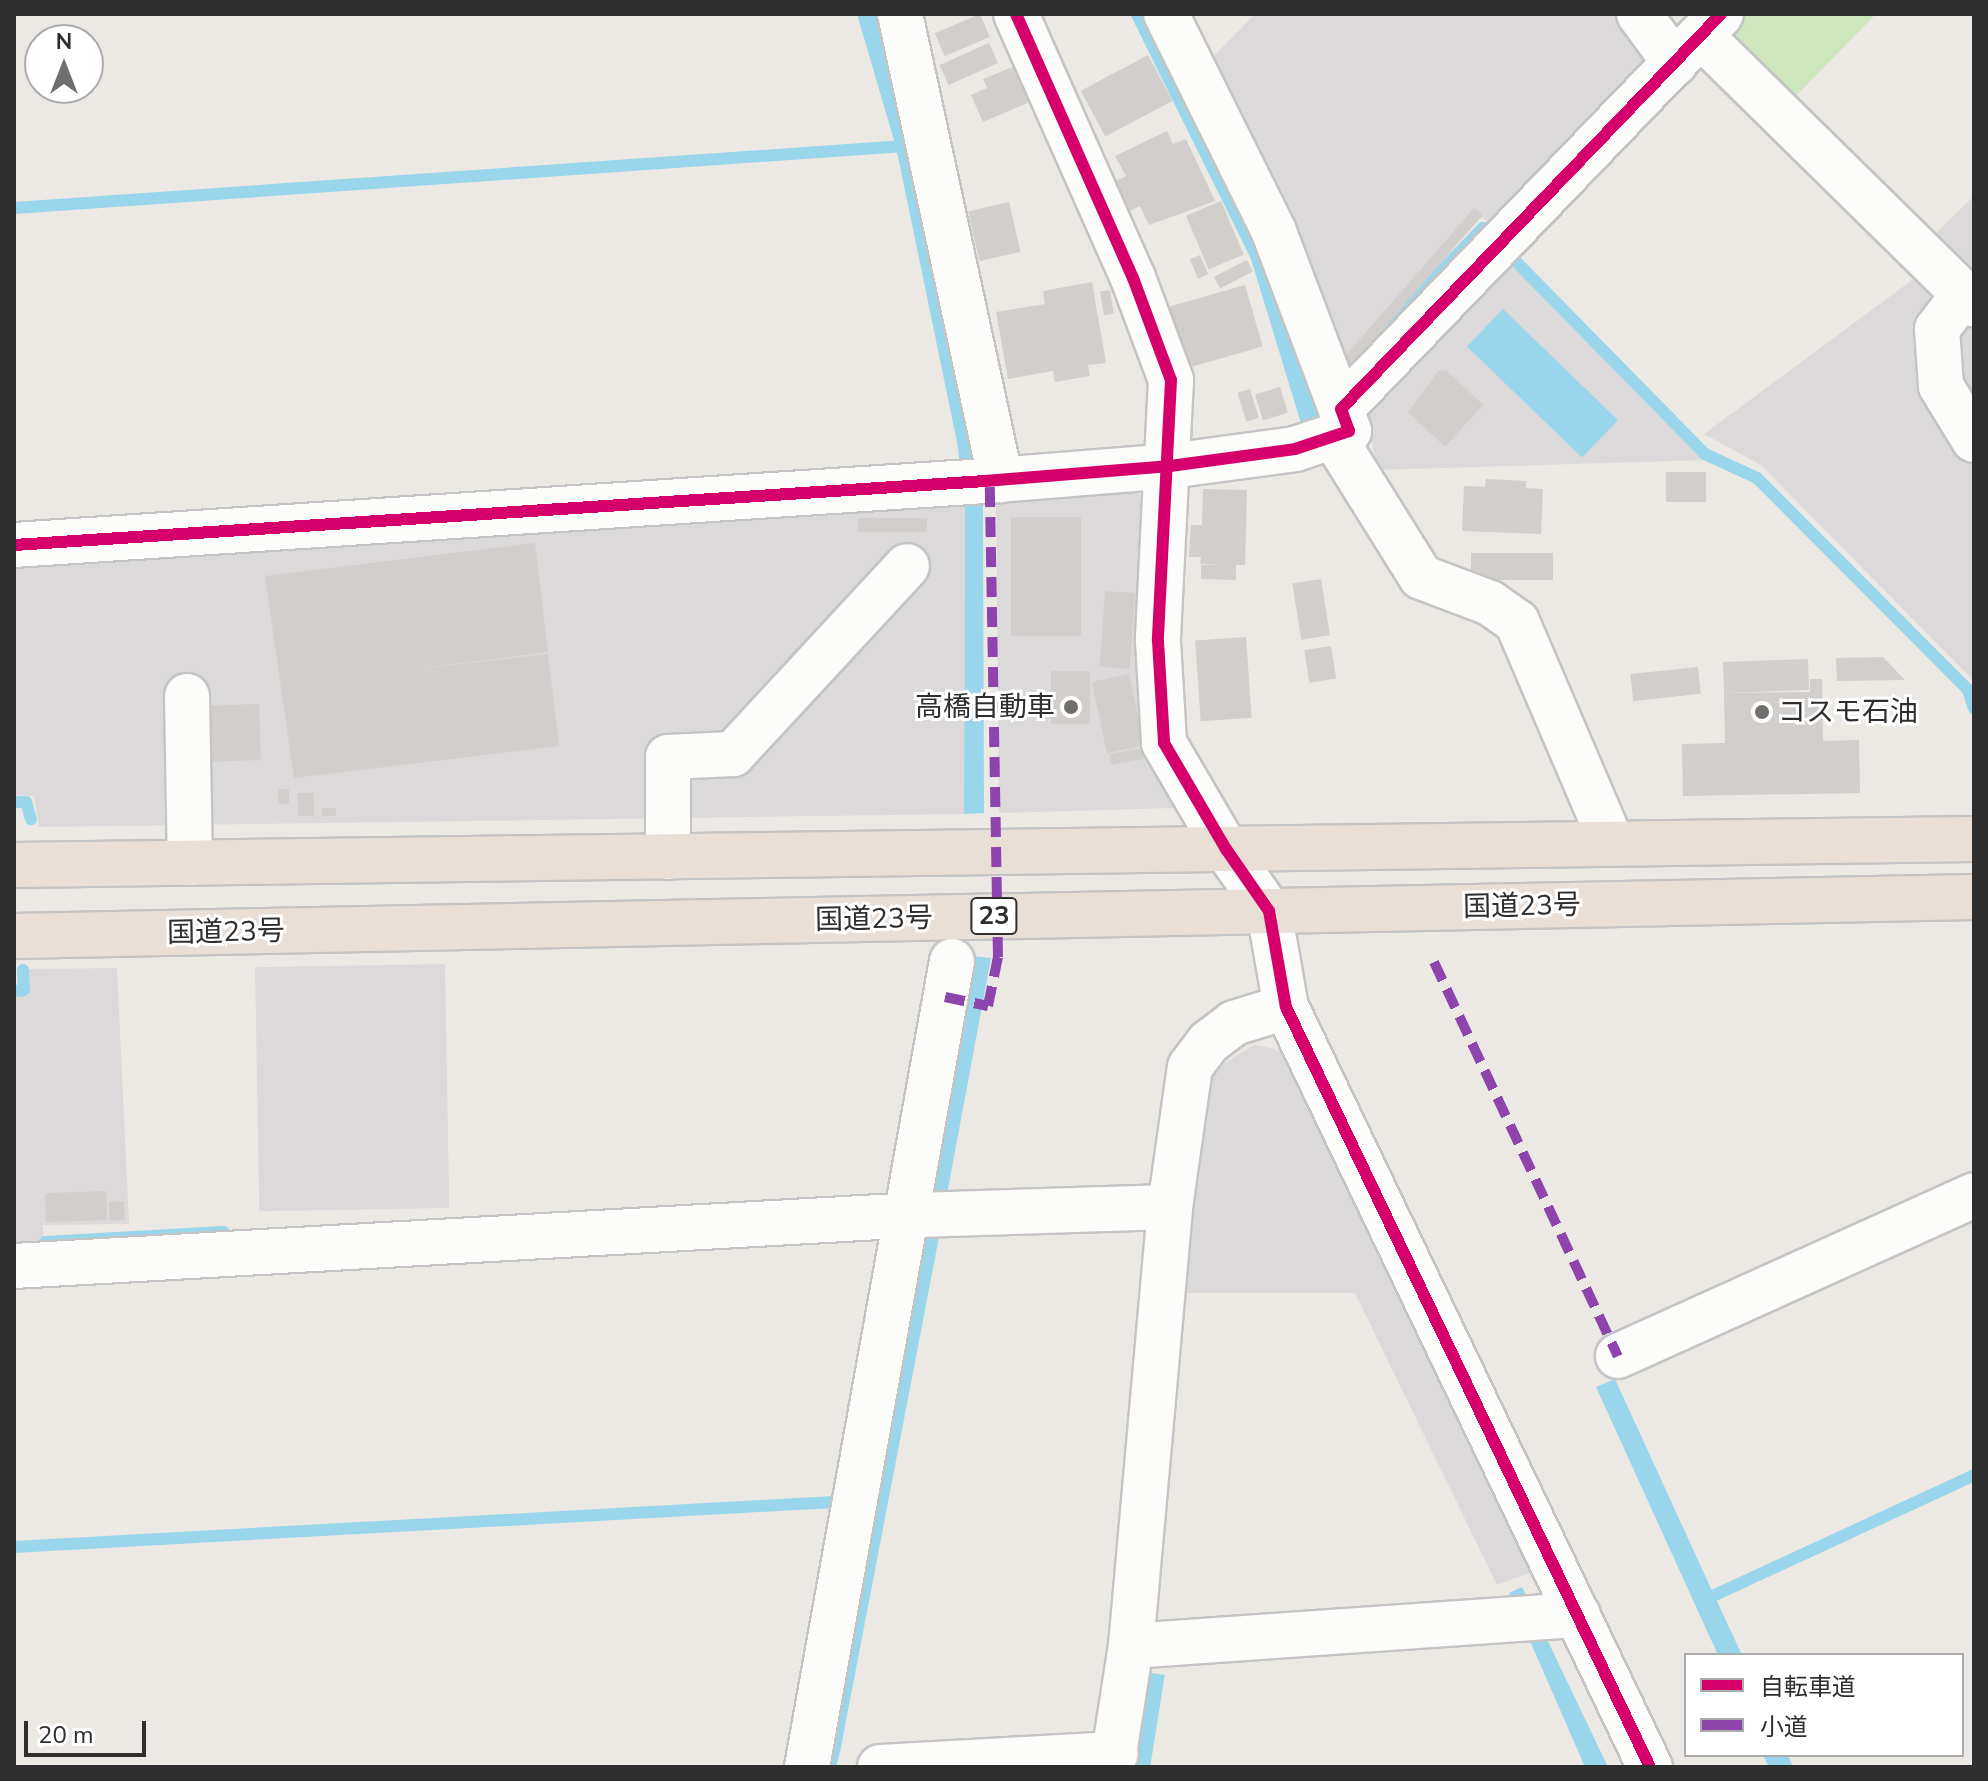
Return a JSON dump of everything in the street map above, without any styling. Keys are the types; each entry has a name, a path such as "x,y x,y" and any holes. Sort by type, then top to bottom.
{"highway":[{"name":"23","path":"14,865 1974,839"},
{"name":"国道23号","path":"14,936 1974,897"}],"street":[{"path":"900,14 981,481"},
{"path":"1016,14 1133,278 1171,380 1170,466 1158,641 1164,743 1226,849 1269,911 1286,1007 1544,1618 1650,1767"},
{"path":"1166,14 1274,232 1337,423 1421,577 1490,603 1517,622 1612,844"},
{"path":"1639,14 1699,38 1969,299 1937,329 1941,386 1974,440"},
{"path":"14,545 981,481 1170,466 1295,449 1337,423 1498,246 1699,38"},
{"path":"668,857 668,757 733,754 907,566"},
{"path":"187,696 190,863"},
{"path":"807,1767 923,1215 952,961"},
{"path":"880,1767 1114,1760 1131,1646 1170,1207 1190,1067 1209,1042 1234,1023 1286,1007"},
{"path":"1618,1356 1974,1195"},
{"path":"14,1266 923,1215 1170,1207"},
{"path":"1131,1646 1544,1618"}],"shaded area":[{"path":"1255,14 1619,14 1644,50 1644,70 1495,229 1482,217 1340,367 1210,60"},
{"path":"1974,196 1974,282 1930,239"},
{"path":"1509,261 1707,460 1377,470 1366,412"},
{"path":"1923,272 1974,321 1974,681 1761,465 1704,434"},
{"path":"1127,485 1143,496 1136,688 1150,759 1174,808 999,813 996,494"},
{"path":"965,502 964,814 39,827 34,796 14,795 14,561"},
{"path":"445,964 449,1208 259,1211 255,967"},
{"path":"117,968 129,1224 43,1225 43,1251 14,1252 14,996 29,995 28,969"},
{"path":"1254,1045 1276,1049 1294,1063 1536,1570 1497,1585 1355,1293 1181,1293 1208,1086 1216,1068"}],"green space":[{"path":"1735,14 1876,14 1790,102 1718,31"}],"water":[{"path":"857,14 880,14 983,499 984,813 964,814 965,502 957,442 896,147"},
{"path":"1130,14 1157,14 1207,113 1324,420 1303,430 1251,259"},
{"path":"1503,309 1618,420 1582,458 1467,346"},
{"path":"972,956 991,958 940,1232 840,1752 836,1767 819,1767"},
{"path":"1615,1379 1741,1653 1717,1653 1596,1387"},
{"path":"1522,1587 1608,1767 1585,1767 1509,1593"},
{"path":"1146,1672 1165,1675 1150,1767 1131,1767"},
{"path":"1764,1757 1789,1757 1793,1767 1769,1767"}],"building":[{"path":"980,14 990,37 945,56 935,33"},
{"path":"989,43 998,63 949,85 940,65"},
{"path":"1148,55 1172,101 1105,137 1081,91"},
{"path":"1015,66 1030,102 983,122 971,95 987,88 983,79"},
{"path":"1167,131 1173,144 1186,139 1215,201 1149,225 1140,206 1129,211 1116,181 1126,176 1115,156"},
{"path":"1221,201 1244,254 1209,269 1186,216"},
{"path":"1009,202 1020,252 980,261 968,211"},
{"path":"1474,208 1482,215 1351,366 1343,359"},
{"path":"1200,255 1208,274 1198,279 1190,259"},
{"path":"1247,260 1253,272 1220,288 1214,277"},
{"path":"1092,282 1106,363 1088,365 1090,376 1055,382 1053,371 1008,379 996,312 1045,304 1043,291"},
{"path":"1245,285 1263,347 1187,368 1169,307"},
{"path":"1110,290 1114,314 1104,315 1100,292"},
{"path":"1439,370 1447,371 1483,405 1445,447 1408,412"},
{"path":"1280,387 1288,413 1263,420 1255,395"},
{"path":"1250,389 1259,418 1246,421 1238,393"},
{"path":"1666,472 1706,472 1706,502 1666,502"},
{"path":"1486,479 1526,481 1526,488 1543,489 1541,534 1462,531 1464,486 1485,487"},
{"path":"1203,489 1247,490 1245,565 1236,565 1236,580 1201,579 1201,565 1221,565 1200,564 1201,557 1189,557 1191,525 1202,525"},
{"path":"1011,517 1081,517 1081,636 1011,636"},
{"path":"858,518 927,518 927,532 858,532"},
{"path":"535,543 548,652 391,672 548,654 559,746 294,778 265,576"},
{"path":"1471,553 1553,553 1553,580 1471,580"},
{"path":"1321,579 1330,635 1301,640 1292,584"},
{"path":"1105,591 1135,593 1130,669 1100,667"},
{"path":"1246,637 1252,718 1201,721 1195,641"},
{"path":"1331,646 1336,679 1309,683 1304,650"},
{"path":"1883,657 1905,680 1837,681 1836,658"},
{"path":"1808,659 1809,690 1724,693 1723,662"},
{"path":"1698,667 1701,694 1633,701 1630,674"},
{"path":"1051,671 1090,671 1090,724 1051,724"},
{"path":"1129,674 1144,745 1107,753 1092,682"},
{"path":"1810,679 1822,679 1823,741 1859,740 1860,793 1683,796 1682,744 1725,743 1724,693 1810,692"},
{"path":"259,704 261,760 210,762 208,706"},
{"path":"1143,748 1145,759 1111,765 1110,754"},
{"path":"278,789 289,789 289,804 278,804"},
{"path":"298,793 314,793 314,816 298,816"},
{"path":"322,808 336,808 336,816 322,816"},
{"path":"106,1191 107,1220 46,1222 45,1193"},
{"path":"124,1201 125,1220 110,1221 109,1202"}],"waterway":[{"path":"14,208 904,146"},
{"path":"1357,358 1483,228 1705,454 1757,478 1968,690 1974,708"},
{"path":"14,802 26,802 31,819"},
{"path":"14,991 24,990 23,970"},
{"path":"45,1242 224,1232"},
{"path":"1704,1600 1974,1475"},
{"path":"14,1547 834,1502"}],"marked path":[{"path":"945,997 988,1006 998,957 990,481"},
{"path":"1434,962 1618,1356"}],"cycle path":[{"path":"1016,14 1133,278 1171,380 1158,641 1164,743 1226,849 1269,911 1286,1007 1650,1767"},
{"path":"14,545 985,481 1170,466 1295,449 1349,431 1341,409 1721,14"}],"place":[{"name":"高橋自動車","path":"1071,707"},
{"name":"コスモ石油","path":"1762,712"}]}
